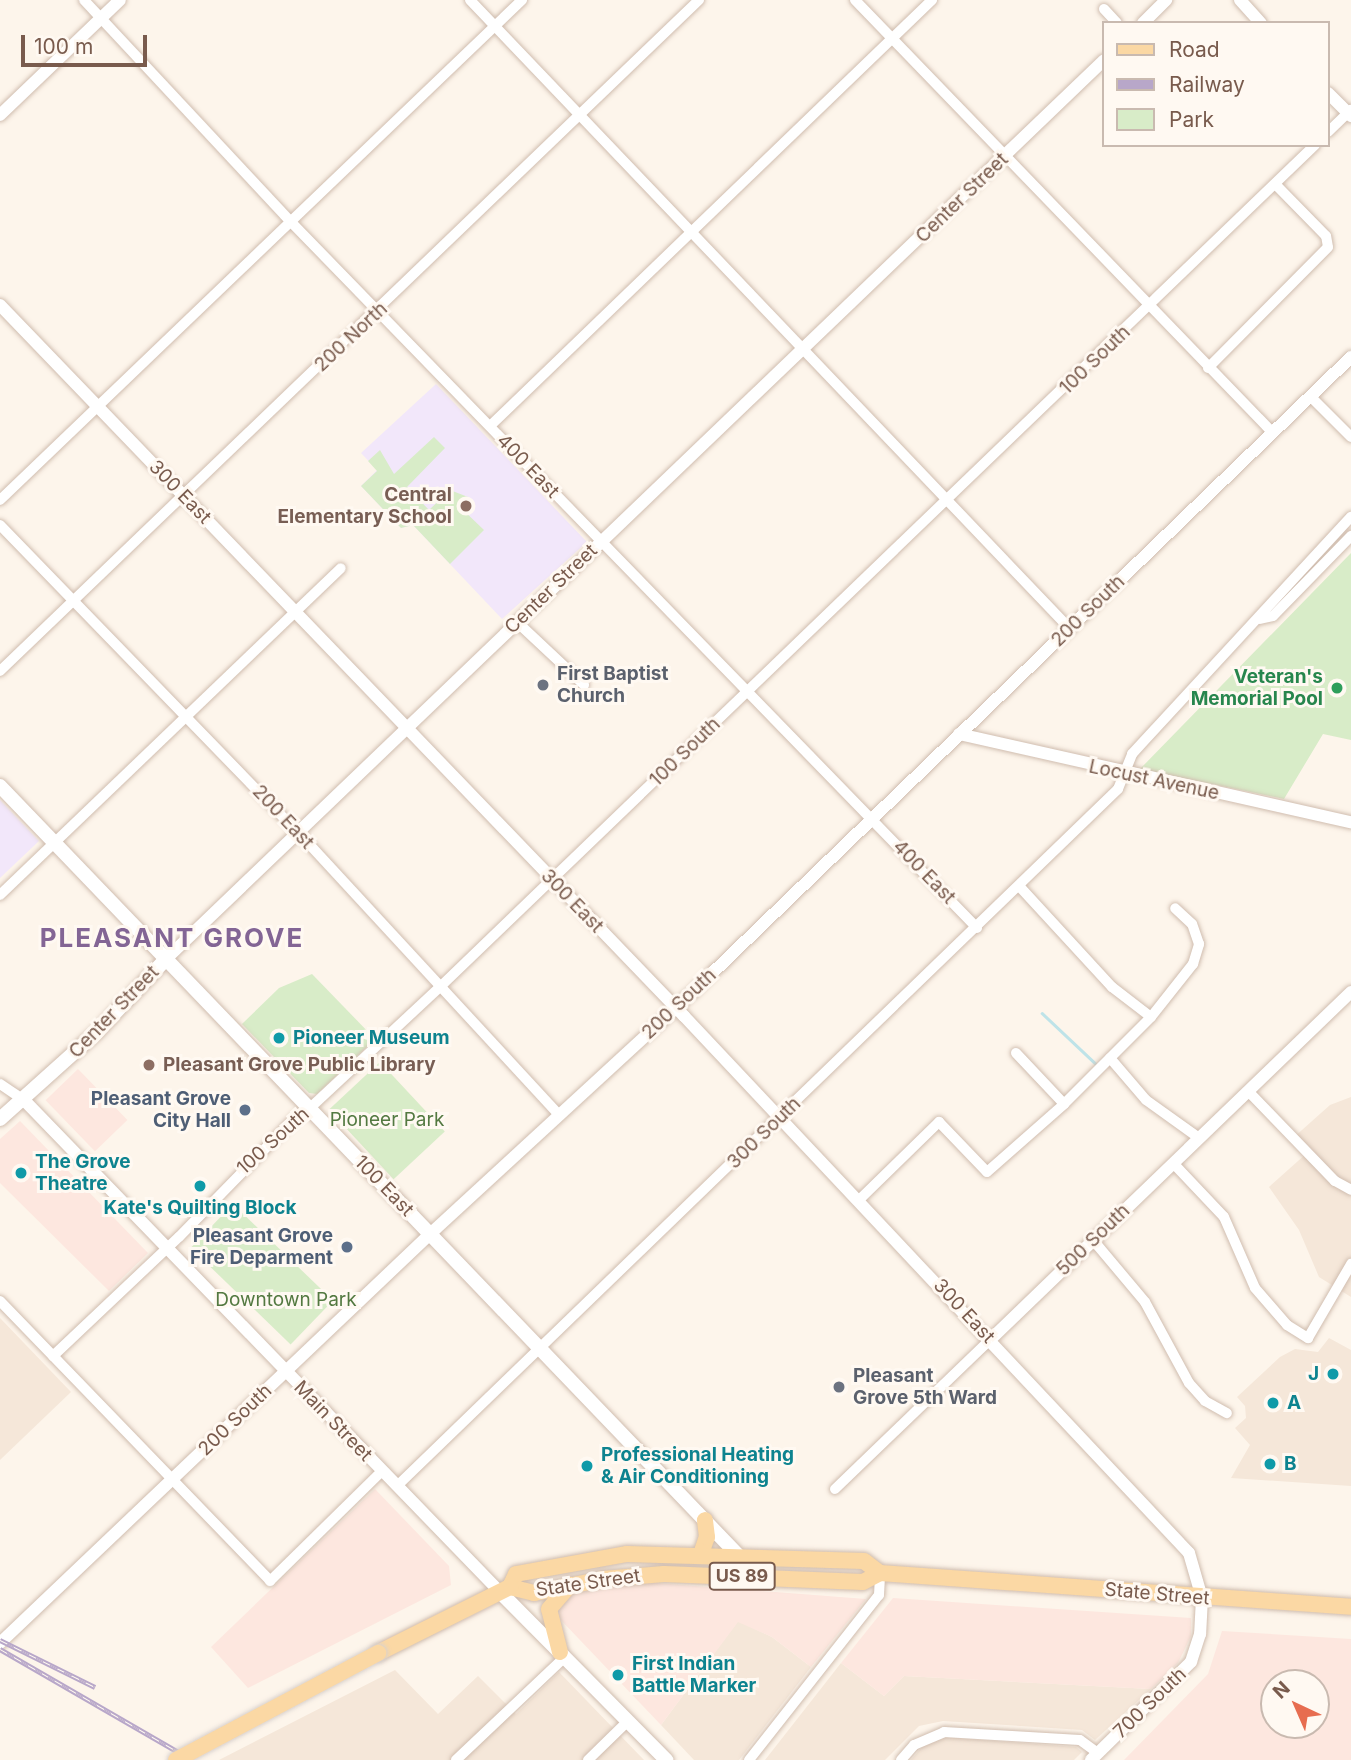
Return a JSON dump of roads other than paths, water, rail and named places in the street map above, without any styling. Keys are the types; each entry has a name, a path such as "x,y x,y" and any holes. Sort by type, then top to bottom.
{"main road":[{"name":"100 East","path":"0,786 705,1520 739,1561"},
{"name":"Center Street","path":"0,1119 24,1100 166,959"},
{"path":"701,1554 707,1537 705,1520"},
{"name":"State Street","path":"176,1760 504,1589 516,1574 627,1554 701,1554 739,1561 773,1557 864,1562 880,1573 1351,1607"},
{"path":"638,1575 664,1564 739,1561 824,1572 840,1581"},
{"name":"State Street","path":"504,1589 534,1594 571,1584 638,1575 863,1582 880,1573"},
{"path":"562,1655 549,1609 571,1584"},
{"name":"Main Street","path":"504,1589 562,1655 666,1760"}],"street":[{"name":"400 East","path":"84,0 292,223 746,694 977,928"},
{"path":"0,115 120,0"},
{"path":"470,0 801,352 1069,628"},
{"path":"0,500 522,0"},
{"name":"200 North","path":"0,671 379,311 699,0"},
{"path":"855,0 1003,157 1272,432"},
{"path":"490,426 932,0"},
{"path":"1145,21 1166,0"},
{"path":"1240,0 1259,21"},
{"path":"1104,9 1115,21"},
{"name":"Center Street","path":"166,959 1102,62"},
{"path":"1330,95 1350,113 1330,130"},
{"name":"100 South","path":"53,1356 168,1247 242,1169 441,986 945,500 1150,308 1313,147"},
{"path":"1208,368 1326,252 1328,239 1276,185"},
{"name":"300 East","path":"0,305 676,1008 1141,1501 1189,1553 1202,1598"},
{"name":"200 South","path":"0,1643 430,1234 676,1008 1351,357"},
{"path":"1310,396 1351,437"},
{"path":"1351,517 1263,608 1260,619 1273,616 1351,536"},
{"name":"200 East","path":"0,524 298,832 559,1115"},
{"path":"0,895 341,568"},
{"name":"300 South","path":"397,1486 1020,887 1118,789 1132,754 1260,619"},
{"path":"517,622 584,685"},
{"name":"Locust Avenue","path":"959,734 1351,822"},
{"path":"1020,887 1112,987 1150,1017"},
{"path":"859,1200 939,1122 988,1172 1064,1104 1150,1017 1193,964 1199,944 1192,924 1175,908"},
{"name":"500 South","path":"835,1489 1351,992"},
{"path":"1016,1054 1064,1104"},
{"path":"1110,1058 1146,1100 1199,1138"},
{"name":"Main Street","path":"0,1084 24,1100 382,1471 504,1589"},
{"path":"1248,1090 1335,1181 1351,1190"},
{"path":"1173,1163 1224,1217 1255,1288 1287,1325 1308,1338 1351,1264"},
{"path":"1093,1240 1145,1302 1189,1383 1205,1401 1227,1413"},
{"path":"0,1301 270,1581 382,1471"},
{"path":"748,1760 879,1595 880,1573"},
{"name":"700 South","path":"1094,1757 1191,1662 1200,1634 1202,1598"},
{"path":"456,1760 562,1655"},
{"path":"588,1760 628,1721"},
{"path":"901,1760 914,1745 944,1732 1080,1740 1094,1757"}],"waterway":[{"path":"1042,1013 1095,1063"}],"railway":[{"path":"0,1640 95,1687"},
{"path":"0,1649 192,1760"}],"place":[{"name":"Central Elementary School","path":"466,506"},
{"name":"First Baptist Church","path":"543,685"},
{"name":"Veteran's Memorial Pool","path":"1337,688"},
{"name":"Pioneer Museum","path":"279,1038"},
{"name":"Pleasant Grove Public Library","path":"149,1065"},
{"name":"Pleasant Grove City Hall","path":"245,1110"},
{"name":"The Grove Theatre","path":"21,1173"},
{"name":"Kate's Quilting Block","path":"200,1186"},
{"name":"Pleasant Grove Fire Deparment","path":"347,1247"},
{"name":"J","path":"1333,1374"},
{"name":"Pleasant Grove 5th Ward","path":"839,1387"},
{"name":"A","path":"1273,1403"},
{"name":"B","path":"1270,1464"},
{"name":"Professional Heating & Air Conditioning","path":"587,1466"},
{"name":"First Indian Battle Marker","path":"618,1675"}],"district":[{"name":"PLEASANT GROVE","path":"172,938"}],"park label":[{"name":"Pioneer Park","path":"387,1120"},
{"name":"Downtown Park","path":"286,1300"}]}
